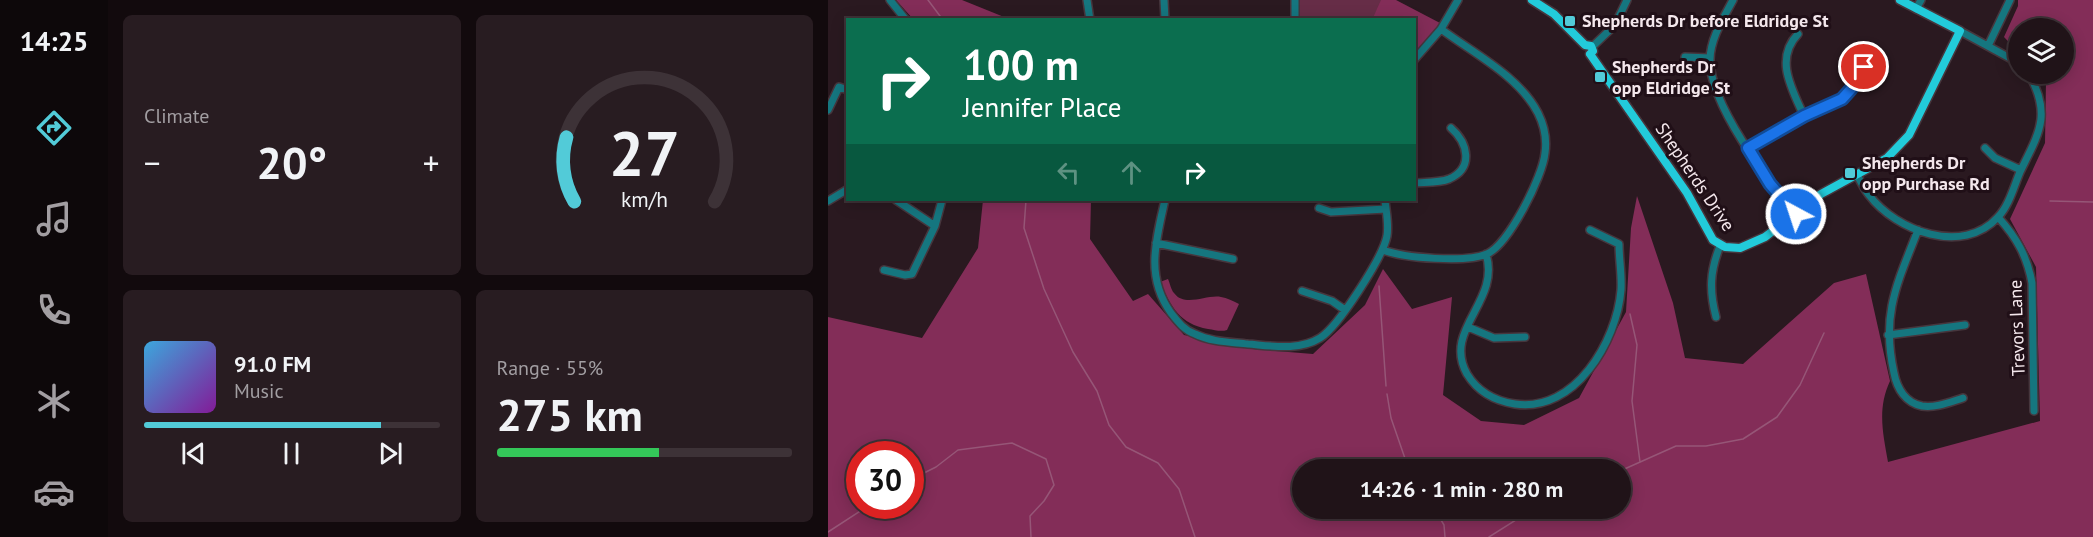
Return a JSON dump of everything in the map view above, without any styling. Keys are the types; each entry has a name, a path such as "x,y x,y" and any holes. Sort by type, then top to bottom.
{"main road":[{"name":"Shepherds Drive","path":"1532,0 1554,14 1589,49 1687,193 1708,233 1720,246 1736,249 1754,243 1821,194 1887,158 1906,140 1922,113 1960,31"},
{"path":"1900,0 1960,31"}],"street":[{"path":"890,0 904,18"},
{"path":"1087,0 1089,18"},
{"path":"1164,0 1165,18"},
{"path":"1295,0 1295,18"},
{"path":"1416,58 1441,29 1458,0"},
{"path":"1589,49 1615,25 1627,0"},
{"path":"1733,0 1721,24 1710,58 1717,95 1770,184 1796,214"},
{"path":"1916,9 1921,0"},
{"path":"1988,46 2010,0"},
{"path":"1383,250 1409,258 1486,254 1505,241 1542,166 1545,154 1544,131 1537,111 1516,85 1441,29"},
{"path":"1960,31 2008,57"},
{"path":"1798,34 1789,43 1786,69 1804,116"},
{"path":"1685,57 1710,58"},
{"path":"1748,148 1804,116 1842,99 1864,67"},
{"path":"1857,175 1869,195 1887,212 1918,230 1933,235 1964,236 1986,227 1998,217 2036,142 2042,120 2040,100 2033,84"},
{"path":"828,110 839,87 846,89"},
{"path":"1416,183 1450,179 1465,162 1467,150 1463,138 1451,128"},
{"path":"1985,148 1995,158 2021,170"},
{"path":"828,201 846,190"},
{"path":"898,201 935,226"},
{"path":"884,270 904,275 912,274 935,226 942,201"},
{"path":"1165,201 1156,243 1154,273 1163,302 1185,330 1196,335 1279,347 1298,346 1326,334 1345,310 1383,250 1387,236 1385,201"},
{"path":"1319,208 1331,212 1386,209"},
{"name":"Trevors Lane","path":"1998,217 2020,245 2028,263 2032,283 2034,411"},
{"path":"1486,254 1490,280 1468,327 1461,354 1467,373 1481,391 1502,402 1518,405 1538,403 1566,393 1587,374 1614,321 1621,291 1619,244 1590,230"},
{"path":"1918,230 1894,292 1888,319 1888,336 1895,381 1909,401 1930,406 1963,398"},
{"path":"1156,243 1233,259"},
{"path":"1716,317 1711,300 1711,275 1720,246"},
{"path":"1302,291 1332,301 1345,310"},
{"path":"1888,336 1965,325"},
{"path":"1468,327 1494,338 1525,338"}],"shaded area":[{"path":"896,0 962,0 1007,18 912,18"},
{"path":"1298,0 1387,0 1378,18 1298,18"},
{"path":"1381,0 1396,0 1440,23 1416,53 1416,18 1373,18"},
{"path":"2018,0 2093,0 2093,537 828,537 828,317 922,338 978,248 983,201 1091,201 1090,239 1133,301 1148,294 1184,335 1253,349 1313,354 1365,305 1383,269 1412,309 1452,297 1443,395 1481,421 1524,425 1579,398 1626,312 1631,228 1637,196 1673,303 1685,358 1743,364 1834,283 1866,274 1890,381 1882,411 1888,462 2040,421 2036,267 2010,219 2045,143 2046,84 2074,84 2074,18 2013,18"},
{"path":"2008,28 2008,41 2004,37"},
{"path":"1168,279 1173,292 1184,300 1221,297 1239,304 1227,330 1218,331 1198,327 1183,319 1168,299 1160,282"}],"waterway":[{"path":"928,0 942,18"},
{"path":"1026,201 1024,228 1044,289 1073,352 1097,391 1109,425 1126,447 1158,463 1179,489 1195,537"},
{"path":"2050,201 2093,202"},
{"path":"1379,286 1386,386"},
{"path":"1630,314 1637,345 1632,401 1640,462"},
{"path":"1631,466 1676,446 1706,446 1743,439 1777,417 1800,385 1824,333"},
{"path":"1387,394 1391,418 1405,459"},
{"path":"924,473 958,450 1012,443 1046,459 1054,485 1044,501 1030,516 1031,537"},
{"path":"828,532 848,519"},
{"path":"1440,519 1444,525 1445,537"},
{"path":"1489,537 1518,519"}],"place":[{"name":"Shepherds Dr before Eldridge St","path":"1570,21"},
{"name":"Shepherds Dr opp Eldridge St","path":"1600,77"},
{"name":"Shepherds Dr opp Purchase Rd","path":"1850,173"}],"route":[{"path":"1796,214 1770,184 1748,148 1804,116 1842,99 1864,67"}]}
